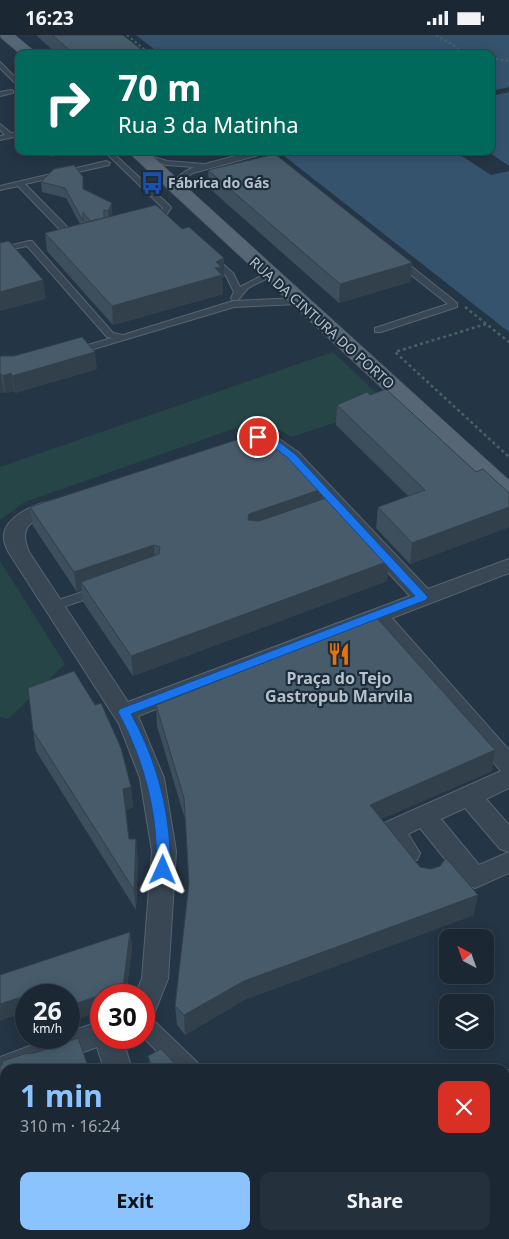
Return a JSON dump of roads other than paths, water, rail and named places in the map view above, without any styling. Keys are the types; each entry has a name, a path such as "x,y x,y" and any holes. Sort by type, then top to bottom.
{"main road":[{"path":"6,35 25,50"},
{"path":"23,35 38,48 34,50"},
{"path":"0,40 22,50"},
{"name":"RUA DA CINTURA DO PORTO","path":"139,155 509,493"}],"street":[{"path":"254,438 264,438 284,449 335,509 422,597"},
{"path":"74,500 22,520 11,534 16,547 124,712 136,733 152,779 164,851 155,979 153,984"},
{"path":"454,585 509,553"},
{"path":"124,712 422,597 509,566"},
{"path":"377,615 509,765"},
{"path":"421,869 391,831 509,778"},
{"path":"469,796 509,842"},
{"path":"424,816 475,878 509,862"},
{"path":"155,1036 184,1064"},
{"path":"16,1064 90,1037"},
{"path":"112,1049 116,1064"}],"lane":[{"path":"0,64 15,82"},
{"path":"4,81 12,79"},
{"path":"0,94 11,92"},
{"path":"0,126 10,136"},
{"path":"0,138 15,135"},
{"path":"111,155 167,208 159,219"},
{"path":"143,155 166,163 205,166"},
{"path":"175,189 177,180 182,175 205,166 248,155"},
{"path":"268,155 286,170"},
{"path":"0,188 106,163"},
{"path":"19,183 70,240 84,237"},
{"path":"150,221 159,219 172,222"},
{"path":"0,250 29,243 38,248 110,335 124,338"},
{"path":"208,255 230,275 238,292"},
{"path":"378,329 454,305 393,256"},
{"path":"233,304 238,292 255,281 270,275"},
{"path":"70,353 233,304 298,301"},
{"path":"54,606 110,586"}],"water":[{"path":"136,35 509,35 509,87 495,90 495,50 155,50"},
{"path":"509,92 509,166 493,155 495,155 495,95"},
{"path":"283,155 460,155 491,175 509,171 509,332"}],"place":[{"name":"Fábrica do Gás","path":"152,183"},
{"name":"Praça do Tejo Gastropub Marvila","path":"339,654"}]}
